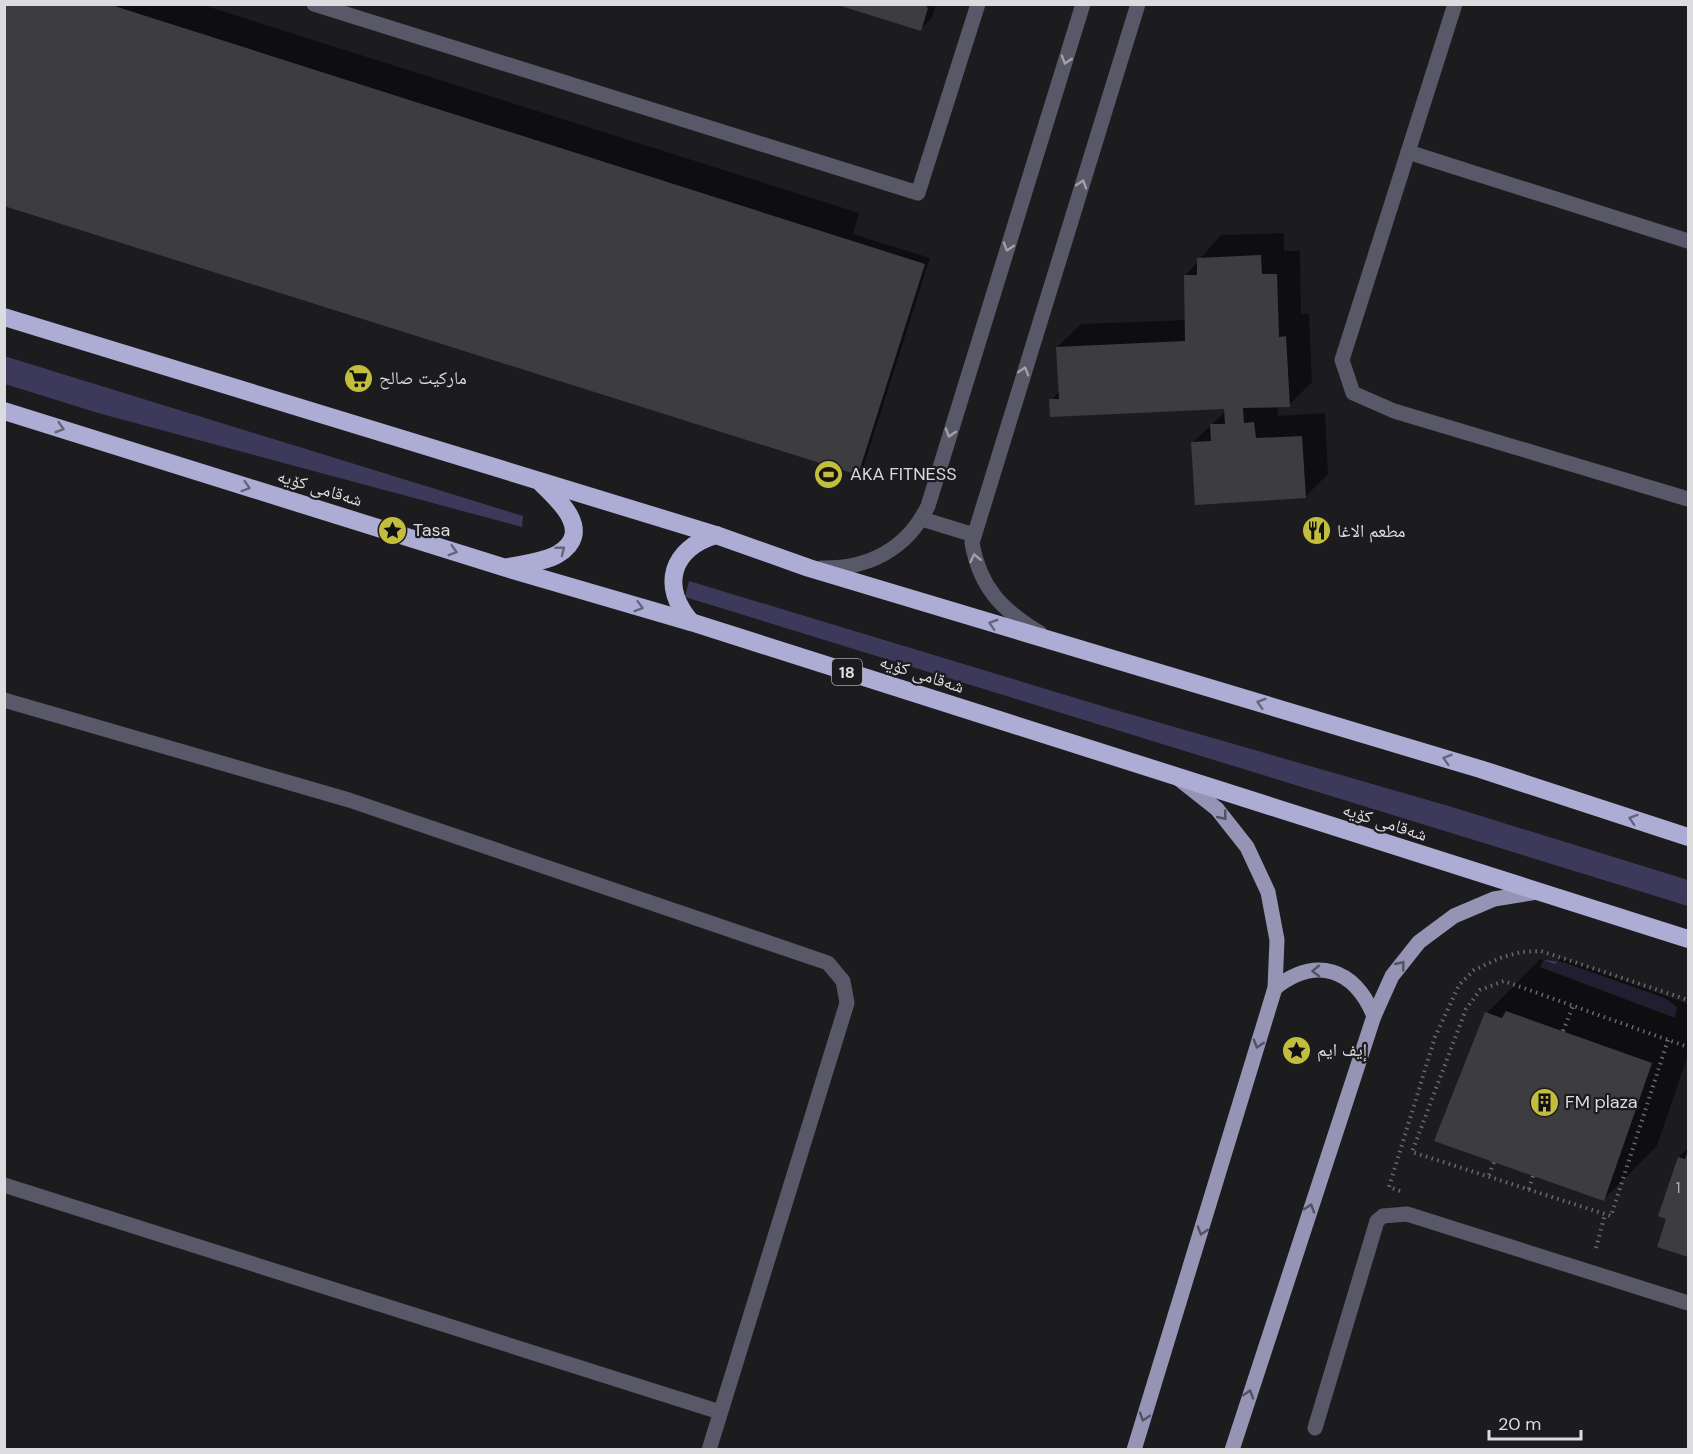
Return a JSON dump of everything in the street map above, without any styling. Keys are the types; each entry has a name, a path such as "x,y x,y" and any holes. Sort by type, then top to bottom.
{"highway":[{"path":"4,317 716,535 809,568 1480,769 1689,837"},
{"name":"شەقامی کۆیە","path":"4,411 506,568 691,622 1689,939"},
{"path":"506,568 557,555 569,543 573,527 569,511 537,480"},
{"path":"691,622 679,608 673,589 675,570 683,553 698,541 716,535"}],"main road":[{"path":"1134,1449 1275,988 1277,940 1268,892 1247,847 1217,809 1178,778"},
{"path":"1232,1449 1374,1016 1392,976 1419,942 1454,916 1494,899 1538,892"},
{"path":"1275,988 1289,977 1306,971 1324,970 1341,975 1356,984 1367,999 1374,1016"}],"street":[{"path":"314,4 918,194 978,4"},
{"path":"809,568 839,568 876,558 902,543 922,519 1083,4"},
{"path":"1056,643 1008,609 983,582 976,564 972,543 1138,4"},
{"path":"1455,4 1342,360 1353,393 1394,411 1689,499"},
{"path":"1408,152 1689,241"},
{"path":"922,519 974,535"},
{"path":"4,700 349,800 828,963 843,981 847,1003 709,1449"},
{"path":"4,1185 720,1412"},
{"path":"1314,1428 1377,1221 1383,1216 1407,1214 1689,1303"}],"path":[{"path":"1408,1193 1389,1187 1435,1037 1459,985 1474,970 1521,952 1541,951 1689,1000"},
{"path":"1668,1040 1611,1216 1412,1152 1466,1009 1480,990 1504,981 1689,1047"},
{"path":"1563,1031 1573,1006"},
{"path":"1489,1175 1494,1162"},
{"path":"1530,1189 1533,1176"},
{"path":"1596,1248 1605,1214"}],"shaded area":[{"path":"4,356 523,516 522,527 98,413 5,384"},
{"path":"689,581 1112,709 1452,807 1688,880 1688,906 685,597"},
{"path":"1544,960 1563,962 1665,998 1677,1007 1675,1018 1540,967"}],"building":[{"path":"4,4 108,4 925,264 858,475 4,206"},
{"path":"924,4 928,8 921,31 838,5"},
{"path":"1261,255 1262,274 1277,274 1279,337 1286,336 1290,407 1243,408 1244,423 1254,422 1256,438 1302,436 1306,498 1195,505 1191,442 1211,441 1210,424 1225,424 1224,409 1050,417 1049,399 1059,399 1056,347 1185,341 1184,275 1197,275 1197,258"},
{"name":"FM plaza","path":"1506,1011 1652,1063 1604,1201 1434,1141 1485,1012 1502,1018"},
{"path":"1688,1150 1688,1257 1657,1247 1666,1219 1658,1216 1678,1157 1685,1159"}],"place":[{"name":"ماركيت صالح","path":"358,378"},
{"name":"AKA FITNESS","path":"829,474"},
{"name":"Tasa","path":"392,530"},
{"name":"مطعم الاغا","path":"1316,531"},
{"name":"إيف ايم","path":"1296,1050"},
{"name":"FM plaza","path":"1544,1102"}]}
